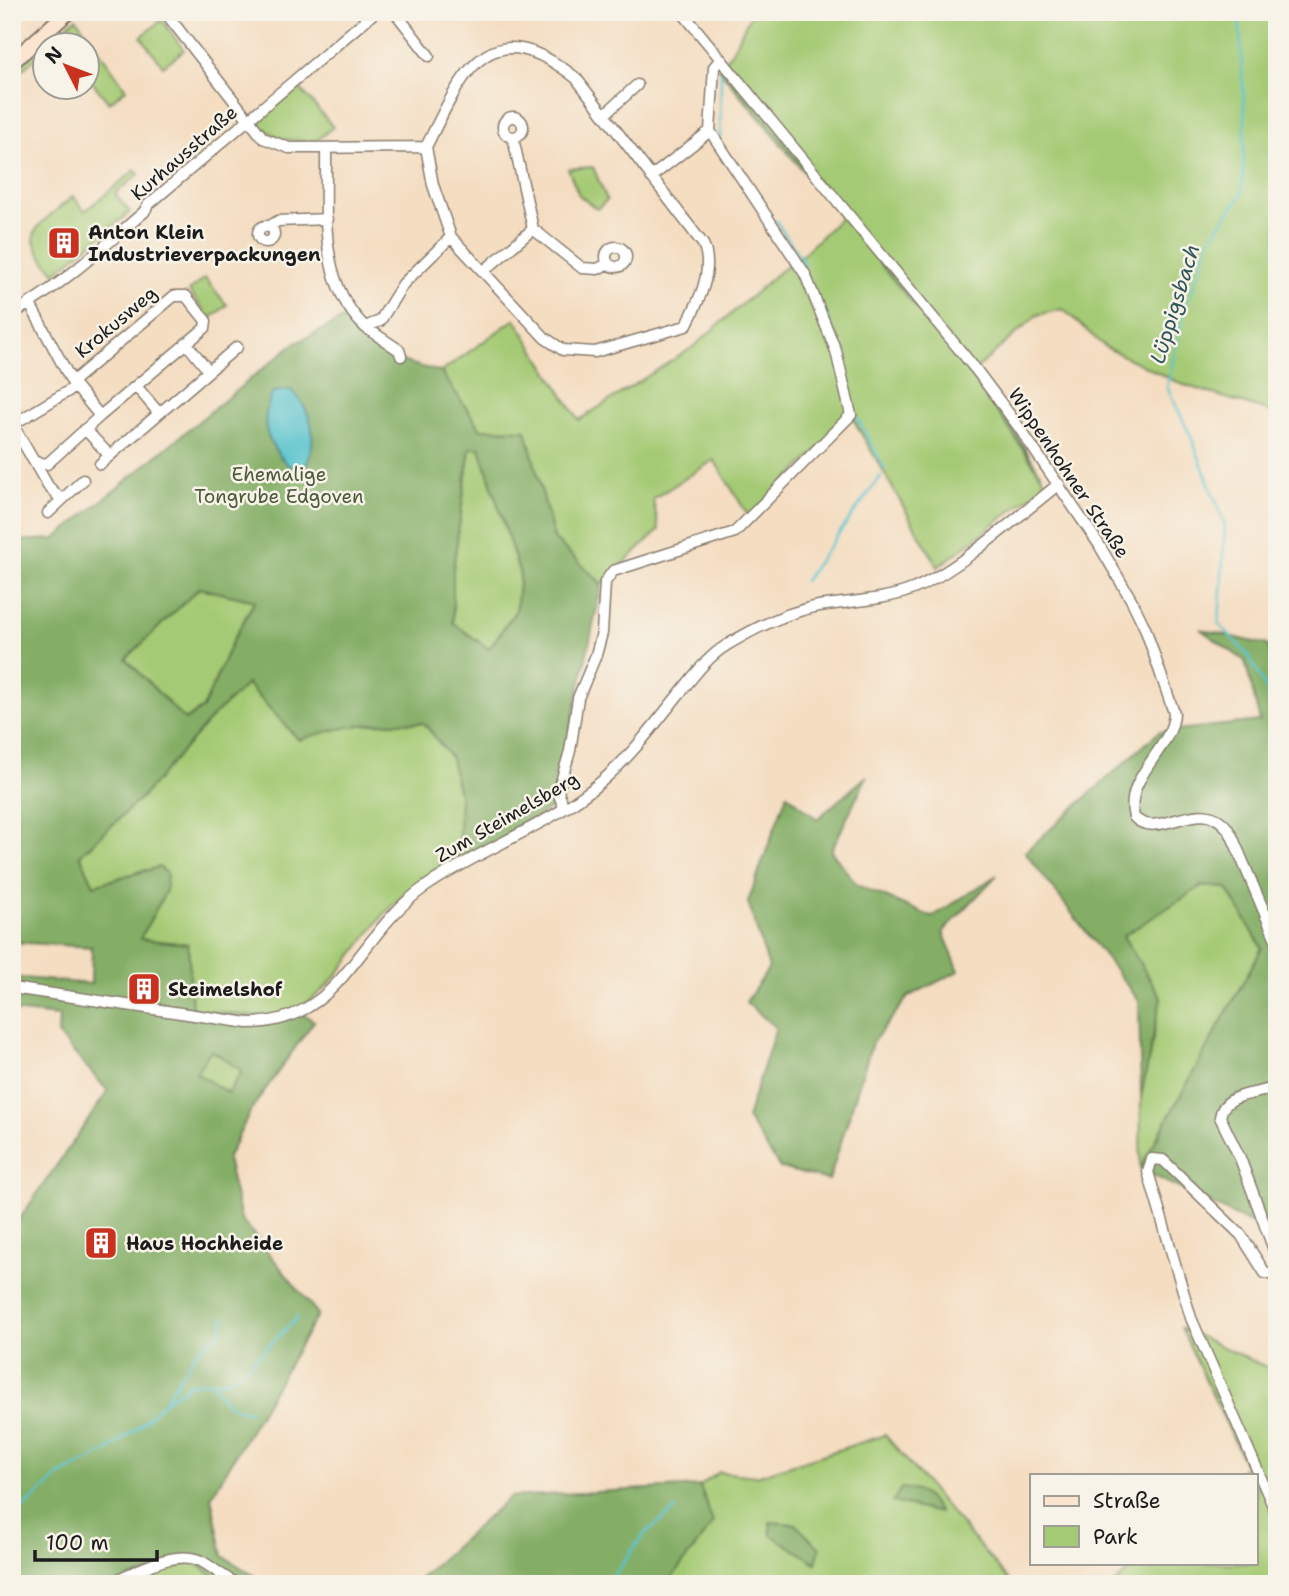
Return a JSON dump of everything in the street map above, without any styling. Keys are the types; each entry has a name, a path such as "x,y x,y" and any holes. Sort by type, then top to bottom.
{"main road":[{"path":"12,62 68,12"}],"street":[{"path":"165,12 247,122 263,138 289,148 426,147"},
{"name":"Kurhausstraße","path":"12,314 31,306 375,12"},
{"path":"396,12 429,56"},
{"name":"Wippenhohner Straße","path":"681,12 977,371 1059,484 1132,601 1145,628 1173,705 1172,725 1136,790 1132,809 1134,817 1149,825 1195,815 1210,816 1222,822 1232,836 1277,942"},
{"path":"521,47 563,68 576,78 604,115 703,244 709,258 698,303 686,327 595,352 563,350 545,338 451,237 433,184 426,147 455,89 471,66 492,51 521,47"},
{"path":"564,808 558,792 570,751 578,698 602,633 605,582 613,572 735,532 851,415 836,351 800,265 710,131 714,67 720,60"},
{"path":"604,115 637,85"},
{"path":"651,177 710,131"},
{"path":"513,138 533,229 582,268 598,269 608,263"},
{"path":"326,149 331,270 350,313 399,351 401,356"},
{"path":"258,240 267,242 273,237 272,230 268,227 278,221 327,219"},
{"path":"484,271 533,229"},
{"path":"365,327 380,321 404,284 451,237"},
{"name":"Krokusweg","path":"13,425 73,385 174,296 186,296 206,321 205,328 186,344"},
{"path":"31,306 73,385 100,416"},
{"path":"35,462 47,464 186,344 208,370"},
{"path":"100,464 237,347"},
{"path":"136,386 158,412"},
{"path":"13,425 48,486 62,500"},
{"path":"85,429 109,454"},
{"path":"48,513 83,480"},
{"name":"Zum Steimelsberg","path":"12,988 248,1023 288,1018 307,1011 327,994 378,929 423,887 564,808 601,782 651,729 704,664 725,646 782,616 898,593 927,583 1059,484"},
{"path":"1277,1086 1266,1092 1232,1098 1220,1112 1277,1258"},
{"path":"1277,1276 1265,1273 1241,1235 1163,1160 1152,1159 1148,1171 1191,1318 1277,1515"},
{"path":"107,1584 156,1563 187,1557 201,1561 238,1584"}],"green space":[{"path":"752,12 1277,12 1277,414 1181,384 1105,347 1063,309 1037,315 974,371 719,69 732,51"},
{"path":"76,18 86,32 59,32"},
{"path":"162,20 184,50 163,66 141,37"},
{"path":"32,54 32,62 12,78 12,70"},
{"path":"102,55 126,89 109,103 102,94"},
{"path":"723,68 974,371 1042,476 971,374 719,69"},
{"path":"298,86 333,127 315,142 281,139 260,126 261,118"},
{"path":"593,167 607,200 597,209 579,195 568,169"},
{"path":"135,170 139,174 115,194 130,212 55,273 36,248 34,239 41,224 73,196 85,211"},
{"path":"842,216 971,374 1047,484 938,567 852,417 749,517 714,460 653,499 659,530 602,584 554,539 526,430 481,429 441,372 515,319 579,420 693,347 794,259 799,258"},
{"path":"205,278 227,305 210,319 189,291"},
{"name":"Ehemalige Tongrube Edgoven","path":"345,318 397,360 441,372 481,429 526,430 554,539 602,584 554,806 507,836 458,861 460,799 451,758 424,723 361,725 299,740 247,684 212,717 142,797 80,855 94,885 159,867 167,873 166,891 140,939 188,944 192,1009 254,1016 303,1014 314,1021 251,1110 227,1159 241,1219 318,1314 211,1497 223,1556 261,1580 303,1584 223,1584 199,1565 186,1561 127,1579 135,1584 12,1584 12,1223 16,1224 108,1091 58,1035 59,1016 12,1011 12,977 91,984 92,947 12,942 12,541 55,539 292,345","holes":["470,448 480,448 520,575 516,610 489,649 453,623 453,569","199,588 255,601 232,642 203,708 185,720 126,659","211,1050 242,1071 228,1093 196,1073"]},
{"path":"470,448 480,448 520,575 516,610 489,649 453,623 453,569"},
{"path":"199,588 255,600 232,642 203,708 184,720 125,658"},
{"path":"1200,629 1267,645 1277,672 1277,1236 1140,1169 1262,948 1227,888 1202,886 1123,936 1161,997 1141,1097 1139,1001 1025,852 1159,732 1260,721 1245,661"},
{"path":"247,684 299,740 361,725 424,723 451,758 460,799 458,861 399,899 325,988 309,1001 292,1011 262,1017 192,1009 188,944 139,940 160,902 167,873 143,870 94,886 80,855 142,797 212,717"},
{"path":"867,776 831,851 857,885 932,917 997,875 943,932 959,971 909,996 872,1043 829,1180 780,1168 747,1118 776,1028 746,1002 769,968 748,902 787,794 817,819"},
{"path":"1202,886 1227,888 1262,948 1140,1169 1141,1097 1161,997 1122,936"},
{"path":"211,1050 243,1071 228,1093 196,1073"},
{"path":"1181,1328 1277,1372 1277,1584 1114,1584 1137,1564 1258,1564 1258,1474 1237,1474 1246,1466"},
{"path":"885,1435 1012,1584 667,1584 713,1523 700,1486 719,1472 756,1476"},
{"path":"700,1486 713,1523 667,1584 414,1584 510,1497"},
{"path":"901,1488 924,1495 939,1513 893,1502"},
{"path":"770,1522 795,1524 820,1548 816,1563 771,1535"},
{"path":"186,1561 199,1565 223,1584 135,1584 127,1579"}],"water":[{"path":"291,390 304,407 312,426 312,447 305,468 289,466 281,457 270,441 265,423 273,392"}],"waterway":[{"name":"Lüppigsbach","path":"1239,12 1245,122 1242,194 1210,239 1183,316 1167,387 1192,439 1225,525 1219,624 1248,655 1277,709"},
{"path":"720,137 721,73"},
{"path":"776,221 805,265"},
{"path":"825,310 831,326"},
{"path":"855,414 885,470"},
{"path":"804,581 881,476"},
{"path":"12,1510 24,1507 61,1474 107,1451 139,1427 165,1401 192,1383 224,1381 242,1372 298,1317"},
{"path":"166,1399 196,1352 221,1332 224,1318"},
{"path":"212,1381 226,1402 249,1411"},
{"path":"608,1584 644,1534 676,1509"}],"place":[{"name":"Anton Klein Industrieverpackungen","path":"64,243"},
{"name":"Steimelshof","path":"144,989"},
{"name":"Haus Hochheide","path":"101,1243"}]}
